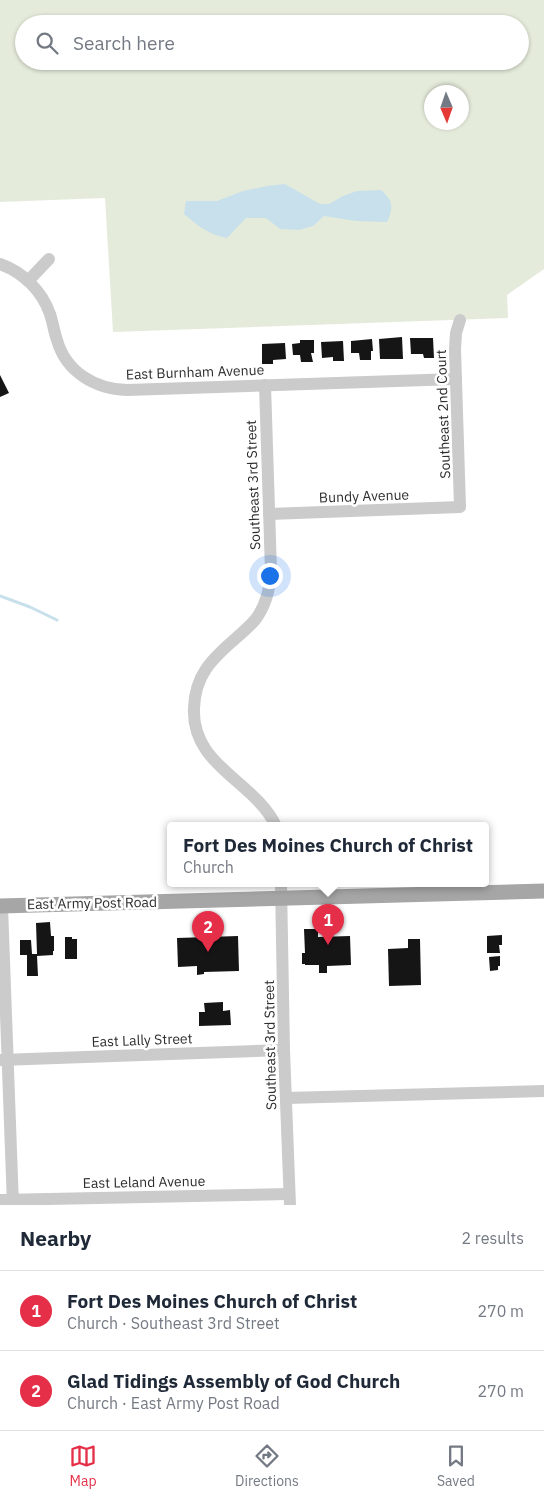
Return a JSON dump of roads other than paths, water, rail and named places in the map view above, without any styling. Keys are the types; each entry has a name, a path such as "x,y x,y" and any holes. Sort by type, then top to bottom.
{"main road":[{"name":"East Army Post Road","path":"1,906 282,891 544,891"}],"street":[{"path":"28,281 49,259"},
{"name":"East Burnham Avenue","path":"0,264 18,273 38,291 45,302 62,353 78,374 90,381 114,390 456,379"},
{"name":"Southeast 2nd Court","path":"460,320 456,333 455,349 460,507"},
{"name":"Southeast 3rd Street","path":"265,385 271,585 262,610 254,621 219,653 203,672 194,698 194,711 199,738 205,749 218,765 259,802 270,814 274,822"},
{"name":"Bundy Avenue","path":"270,514 460,507"},
{"name":"Southeast 3rd Street","path":"282,891 284,1050 290,1199"},
{"path":"1,906 8,1202"},
{"name":"East Lally Street","path":"4,1060 284,1050"},
{"path":"286,1098 544,1091"},
{"name":"East Leland Avenue","path":"8,1202 290,1199"}],"water":[{"path":"285,184 320,204 329,204 357,191 381,190 390,201 391,212 387,222 356,221 324,216 313,226 299,230 280,229 266,218 246,218 227,238 209,232 184,214 186,201 217,201 243,191"}],"waterway":[{"path":"0,596 30,607 57,620"}],"place":[{"name":"Fort Des Moines Church of Christ","path":"328,945"},
{"name":"Glad Tidings Assembly of God Church","path":"208,952"}]}
